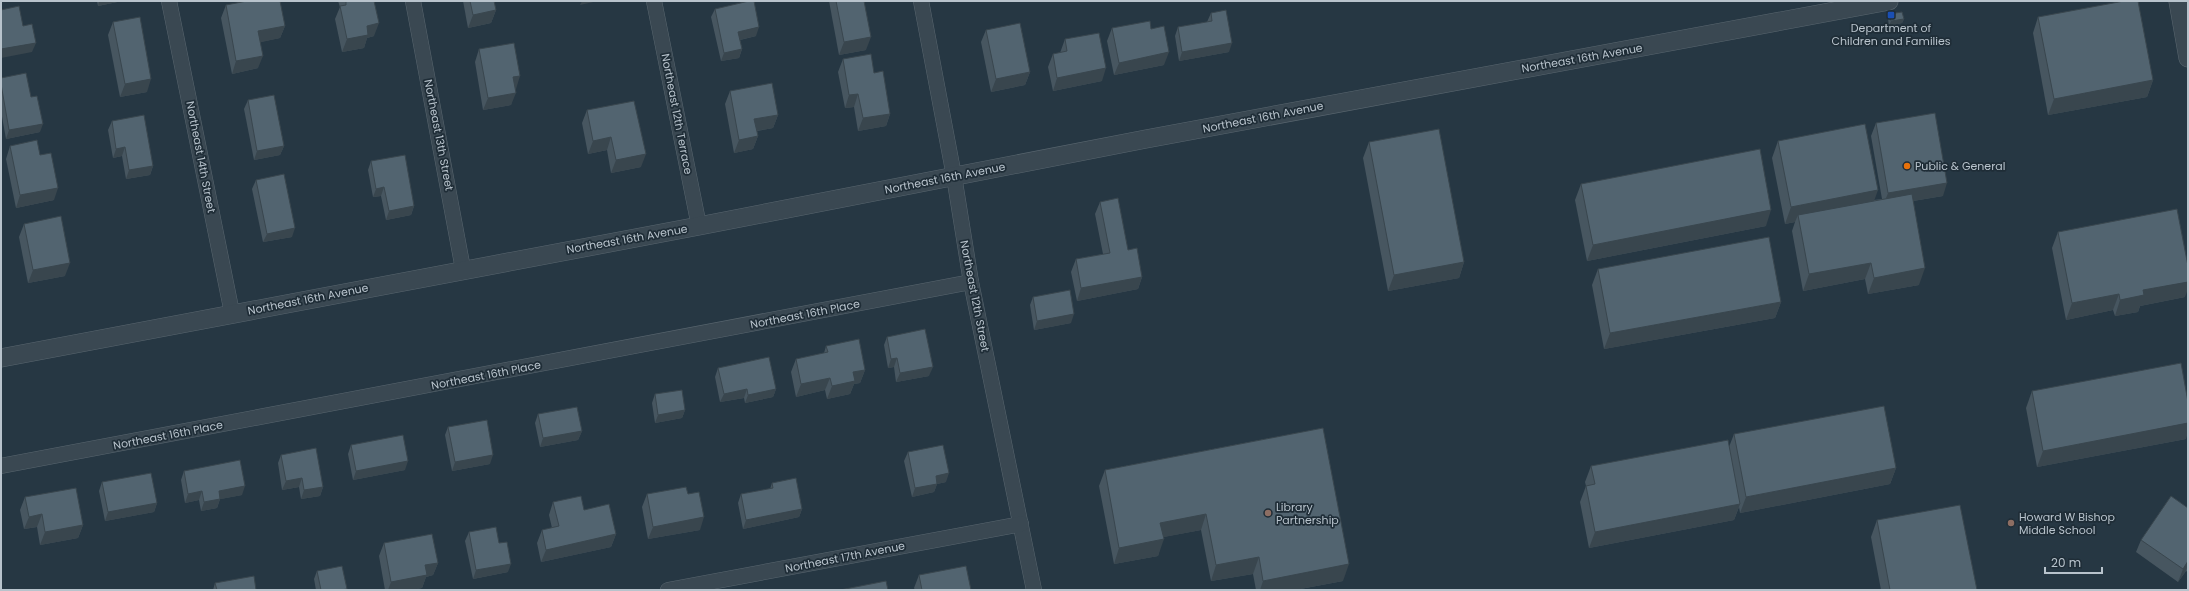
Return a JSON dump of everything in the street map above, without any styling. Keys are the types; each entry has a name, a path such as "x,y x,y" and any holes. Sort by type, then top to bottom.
{"street":[{"name":"Northeast 14th Street","path":"169,1 232,314"},
{"name":"Northeast 13th Street","path":"413,1 463,269"},
{"name":"Northeast 12th Terrace","path":"654,1 699,226"},
{"name":"Northeast 12th Street","path":"921,1 954,176 971,282 1034,590"},
{"name":"Northeast 16th Avenue","path":"1,358 463,269 699,226 954,176 1889,1"},
{"path":"2178,1 2188,58"},
{"name":"Northeast 16th Place","path":"1,466 971,282"},
{"name":"Northeast 17th Avenue","path":"668,590 1021,524"}],"building":[{"path":"247,1 280,1 285,26 258,31 263,56 236,61 226,5"},
{"path":"346,1 374,1 379,23 367,26 368,35 347,39 340,6 346,5"},
{"path":"470,1 494,1 496,10 473,15"},
{"path":"754,1 759,27 738,32 742,49 724,53 715,9"},
{"path":"836,1 864,1 871,37 844,42"},
{"path":"2124,1 2138,1 2153,80 2054,99 2038,17"},
{"path":"19,6 23,26 32,24 36,43 1,49 1,10"},
{"path":"1226,10 1232,43 1182,52 1178,27 1212,21 1211,13"},
{"path":"1902,12 1904,19 1891,21 1889,14"},
{"path":"140,17 151,79 125,84 113,22"},
{"path":"1150,21 1151,29 1164,26 1169,52 1119,63 1112,28"},
{"path":"1020,23 1030,72 996,79 986,30"},
{"path":"1099,33 1106,68 1057,78 1053,54 1067,51 1065,39"},
{"path":"514,43 520,76 513,77 516,93 488,98 479,49"},
{"path":"871,54 874,73 883,71 890,114 863,118 858,94 849,95 843,59"},
{"path":"26,73 31,97 37,96 43,124 9,130 1,78"},
{"path":"772,83 778,115 754,119 758,136 739,140 730,91"},
{"path":"274,95 284,146 257,151 248,100"},
{"path":"634,101 646,154 616,160 611,137 593,141 587,110"},
{"name":"Public & General","path":"1935,113 1947,183 1888,193 1876,123"},
{"path":"144,115 153,166 129,170 125,147 116,149 112,121"},
{"path":"1865,124 1878,190 1791,207 1778,141"},
{"path":"1439,129 1464,262 1394,275 1369,142"},
{"path":"37,140 40,155 51,153 58,188 20,195 10,146"},
{"path":"1760,149 1771,210 1593,245 1581,184"},
{"path":"405,155 414,206 389,211 384,187 376,189 371,161"},
{"path":"284,174 295,228 267,234 256,180"},
{"path":"1912,194 1925,268 1874,278 1871,263 1809,274 1798,215"},
{"path":"1118,198 1128,250 1137,248 1142,277 1081,288 1076,259 1110,253 1100,202"},
{"path":"2177,209 2188,266 2188,282 2143,290 2144,295 2120,300 2119,294 2072,303 2058,232"},
{"path":"61,216 70,263 33,270 24,224"},
{"path":"1769,237 1781,302 1610,333 1598,269"},
{"path":"1070,290 1074,314 1037,321 1033,297"},
{"path":"925,329 933,367 900,373 897,358 891,359 887,337"},
{"path":"859,339 865,370 853,372 855,381 832,386 830,378 801,384 796,359 828,352 826,346"},
{"path":"769,357 776,389 748,395 747,389 724,394 718,368"},
{"path":"2181,363 2188,402 2188,423 2043,451 2032,391"},
{"path":"682,390 685,410 658,415 655,394"},
{"path":"1884,406 1896,468 1746,497 1734,434"},
{"path":"577,407 582,431 543,438 538,414"},
{"path":"487,420 493,455 455,462 448,427"},
{"path":"1323,428 1349,564 1263,581 1259,557 1216,565 1206,514 1160,523 1164,539 1119,548 1105,470"},
{"path":"403,435 408,461 356,471 351,445"},
{"path":"1728,440 1740,504 1595,532 1586,486 1595,484 1591,466"},
{"path":"943,445 949,473 936,476 937,484 915,488 908,452"},
{"path":"316,448 323,487 304,490 302,478 286,481 281,455"},
{"path":"240,460 245,486 219,491 220,499 204,502 202,491 188,494 184,471"},
{"path":"151,473 157,503 108,512 102,482"},
{"path":"796,478 802,509 746,520 741,494 773,488 772,483"},
{"path":"686,487 688,494 699,492 704,517 653,527 647,494"},
{"path":"76,488 83,525 45,532 42,514 29,517 25,497"},
{"path":"581,496 584,510 609,504 616,534 546,550 542,530 559,526 553,502"},
{"path":"2171,496 2188,508 2188,561 2183,569 2141,540"},
{"path":"1960,505 1977,590 1890,590 1877,520"},
{"path":"496,527 499,543 507,542 511,564 476,570 469,532"},
{"path":"432,534 438,563 425,565 427,575 391,582 384,543"},
{"path":"342,566 347,589 321,590 317,571"},
{"path":"966,566 971,590 922,590 919,575"},
{"path":"254,576 256,590 217,590 215,583"},
{"path":"886,581 888,590 840,590"}],"place":[{"name":"Department of Children and Families","path":"1891,15"},
{"name":"Public & General","path":"1907,166"},
{"name":"Library Partnership","path":"1268,513"},
{"name":"Howard W Bishop Middle School","path":"2011,523"}]}
